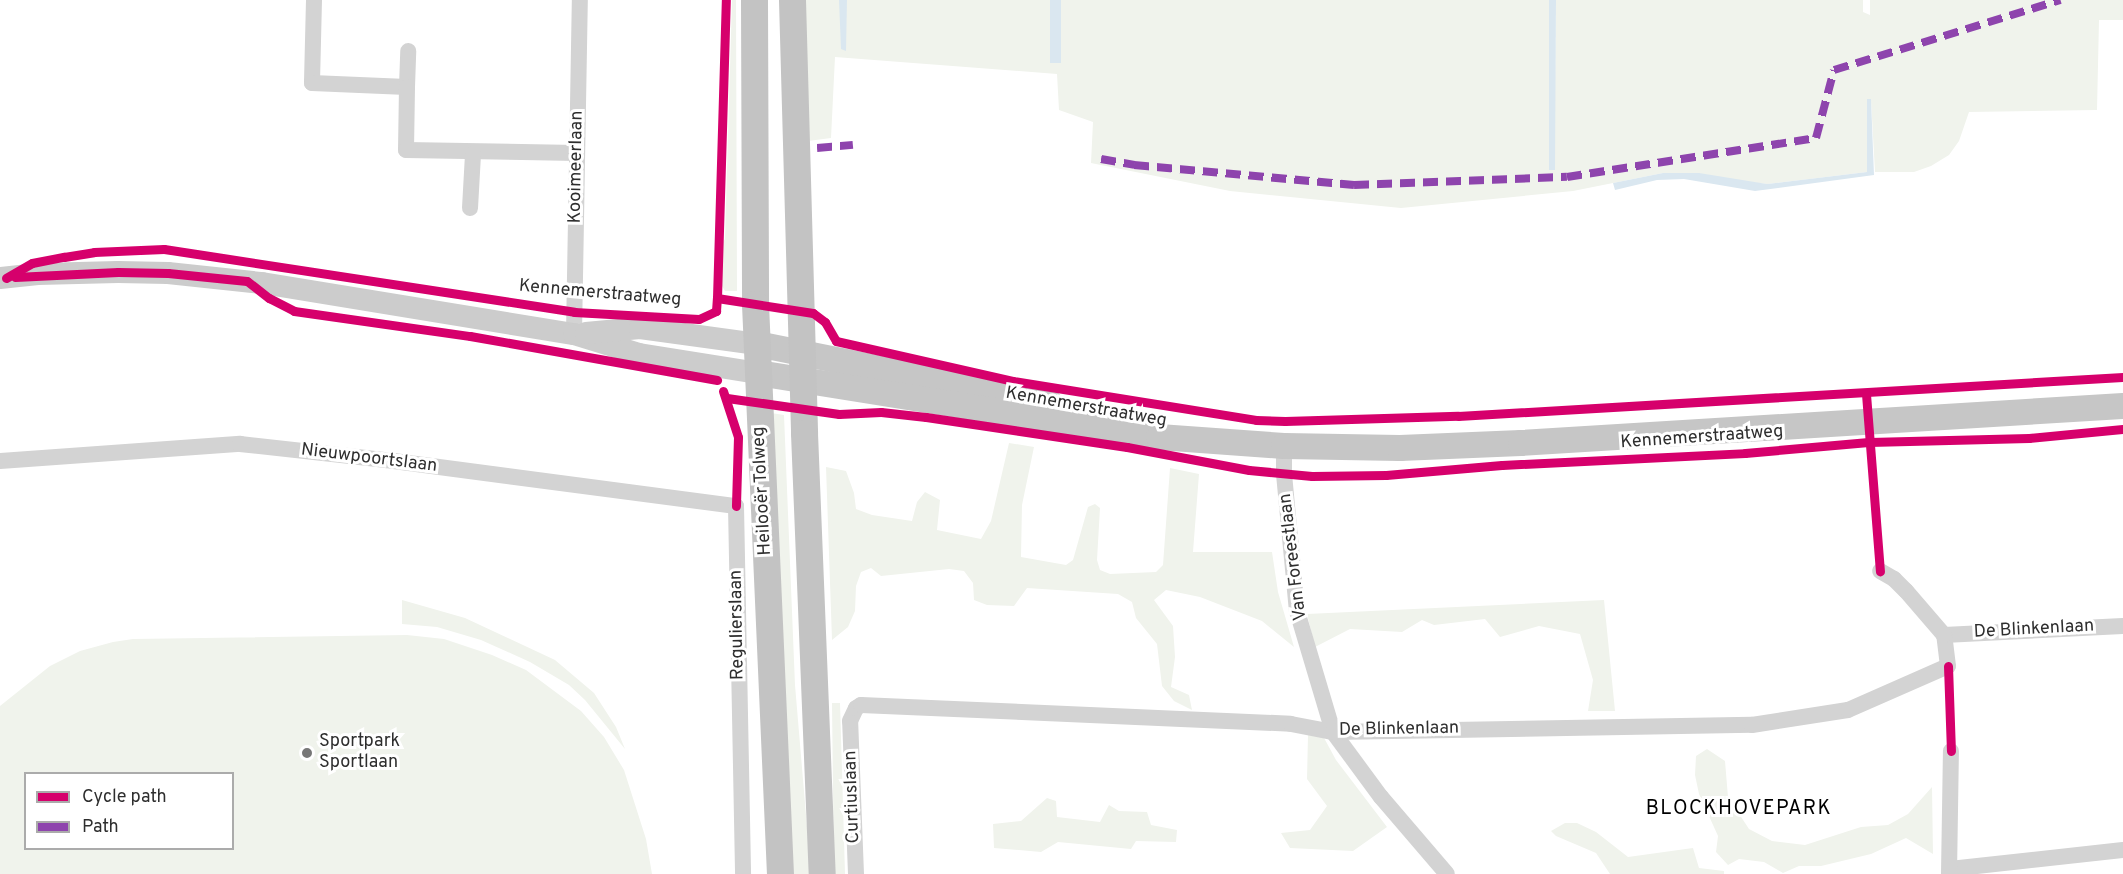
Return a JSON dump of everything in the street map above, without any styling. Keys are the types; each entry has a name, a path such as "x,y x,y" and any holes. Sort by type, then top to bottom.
{"highway":[{"name":"Heilooër Tolweg","path":"754,0 754,259 780,874"},
{"path":"792,0 802,353 822,874"}],"main road":[{"name":"Kennemerstraatweg","path":"0,278 38,274 168,273 262,283 574,334 639,354 1159,437 1284,446 1400,448 1521,443 2123,406"},
{"name":"Kennemerstraatweg","path":"574,334 640,328 757,344 1048,402 1156,420 1241,442"}],"street":[{"path":"314,0 312,83 407,87"},
{"name":"Kooimeerlaan","path":"574,334 580,0"},
{"path":"408,51 406,150 473,154 577,153"},
{"path":"470,208 473,154"},
{"name":"Nieuwpoortslaan","path":"0,461 240,444 386,460 736,506"},
{"name":"Van Foreestlaan","path":"1284,446 1284,474 1297,611 1333,732 1381,797 1447,874"},
{"name":"Regulierslaan","path":"736,506 743,874"},
{"path":"1880,571 1894,579 1944,635"},
{"name":"De Blinkenlaan","path":"850,721 856,708 866,703 1291,724 1333,732 1752,725 1848,710 1948,666 1944,635 2123,626"},
{"name":"Curtiuslaan","path":"850,721 856,874"},
{"path":"1951,752 1950,872 2123,850"}],"shaded area":[{"path":"732,0 736,0 737,291 725,291 721,284 722,244 725,239"},
{"path":"805,0 1549,0 1549,170 1554,170 1556,0 1863,0 1863,12 1870,15 1870,0 2123,0 2123,20 2099,20 2097,110 1969,112 1959,141 1949,155 1931,166 1914,172 1875,172 1871,100 1867,99 1867,172 1767,184 1663,173 1573,191 1401,208 1230,191 1091,163 1093,122 1059,110 1057,74 835,57 831,138 808,141"},
{"path":"839,0 847,0 846,51 841,49"},
{"path":"1050,0 1061,0 1061,63 1050,63"},
{"path":"1549,0 1556,0 1555,170 1549,170"},
{"path":"1867,99 1871,99 1874,175 1755,191 1684,179 1657,180 1615,190 1613,183 1663,173 1699,173 1767,184 1867,172"},
{"path":"771,413 784,415 795,685 811,874 790,874"},
{"path":"1009,443 1034,447 1022,505 1021,557 1066,565 1073,560 1088,507 1095,504 1100,508 1097,560 1100,570 1110,574 1156,572 1163,565 1170,468 1199,474 1193,552 1272,552 1278,592 1294,647 1262,621 1200,597 1166,590 1154,600 1173,626 1175,657 1171,687 1189,695 1192,710 1174,701 1162,686 1157,644 1136,618 1132,602 1118,594 1027,588 1014,606 987,605 974,600 973,583 964,571 949,569 881,576 871,568 861,572 856,586 855,611 848,627 832,640 826,467 846,471 854,493 856,509 872,515 912,521 917,502 925,492 940,500 937,530 981,539 991,521"},
{"path":"402,600 465,618 555,660 594,693 616,727 625,749 585,700 569,685 530,662 481,640 437,627 402,624"},
{"path":"1604,600 1615,711 1588,711 1593,680 1580,634 1539,626 1500,637 1485,619 1434,625 1422,620 1402,632 1350,629 1315,647 1307,614"},
{"name":"Sportpark Sportlaan","path":"407,635 444,639 492,655 526,670 581,711 604,737 624,770 646,839 652,874 0,874 0,706 50,666 80,651 133,639"},
{"path":"832,703 840,703 845,874 834,874"},
{"path":"1308,735 1323,736 1336,760 1387,827 1353,851 1290,848 1281,833 1310,830 1327,806 1307,779"},
{"path":"1707,749 1725,761 1728,797 1749,829 1772,841 1805,845 1861,827 1888,825 1908,814 1932,787 1933,854 1906,838 1871,854 1821,866 1799,866 1783,873 1764,862 1739,859 1728,865 1716,852 1718,836 1699,794 1695,775 1696,756"},
{"path":"1047,798 1056,801 1057,817 1100,822 1109,805 1119,811 1147,812 1151,825 1177,830 1176,842 1136,841 1131,849 1058,842 1041,852 994,848 993,824 1021,821"},
{"path":"1565,823 1577,823 1596,832 1628,857 1693,848 1699,868 1724,871 1724,874 1610,874 1596,853 1556,836 1551,831"}],"marked path":[{"path":"1101,159 1134,165 1354,185 1567,177 1816,138 1834,70 2060,0"},
{"path":"817,148 853,145"}],"cycle path":[{"path":"717,298 726,0"},
{"path":"6,278 32,263 64,257 94,252 164,249 574,312 699,319 716,311 717,298 813,313 825,322 836,341 1013,381 1256,420 1458,416 2123,377"},
{"path":"15,277 118,272 168,273 247,281 269,298 294,311 470,336 717,380"},
{"path":"723,391 738,437 736,506"},
{"path":"1866,394 1880,571"},
{"path":"727,398 839,414 881,412 926,417 1127,447 1249,470 1312,476 1386,475 1502,465 1745,453 1869,442 2029,438 2123,429"},
{"path":"1948,666 1951,751"}],"place":[{"name":"Sportpark Sportlaan","path":"307,753"}],"district":[{"name":"BLOCKHOVEPARK","path":"1739,809"}]}
